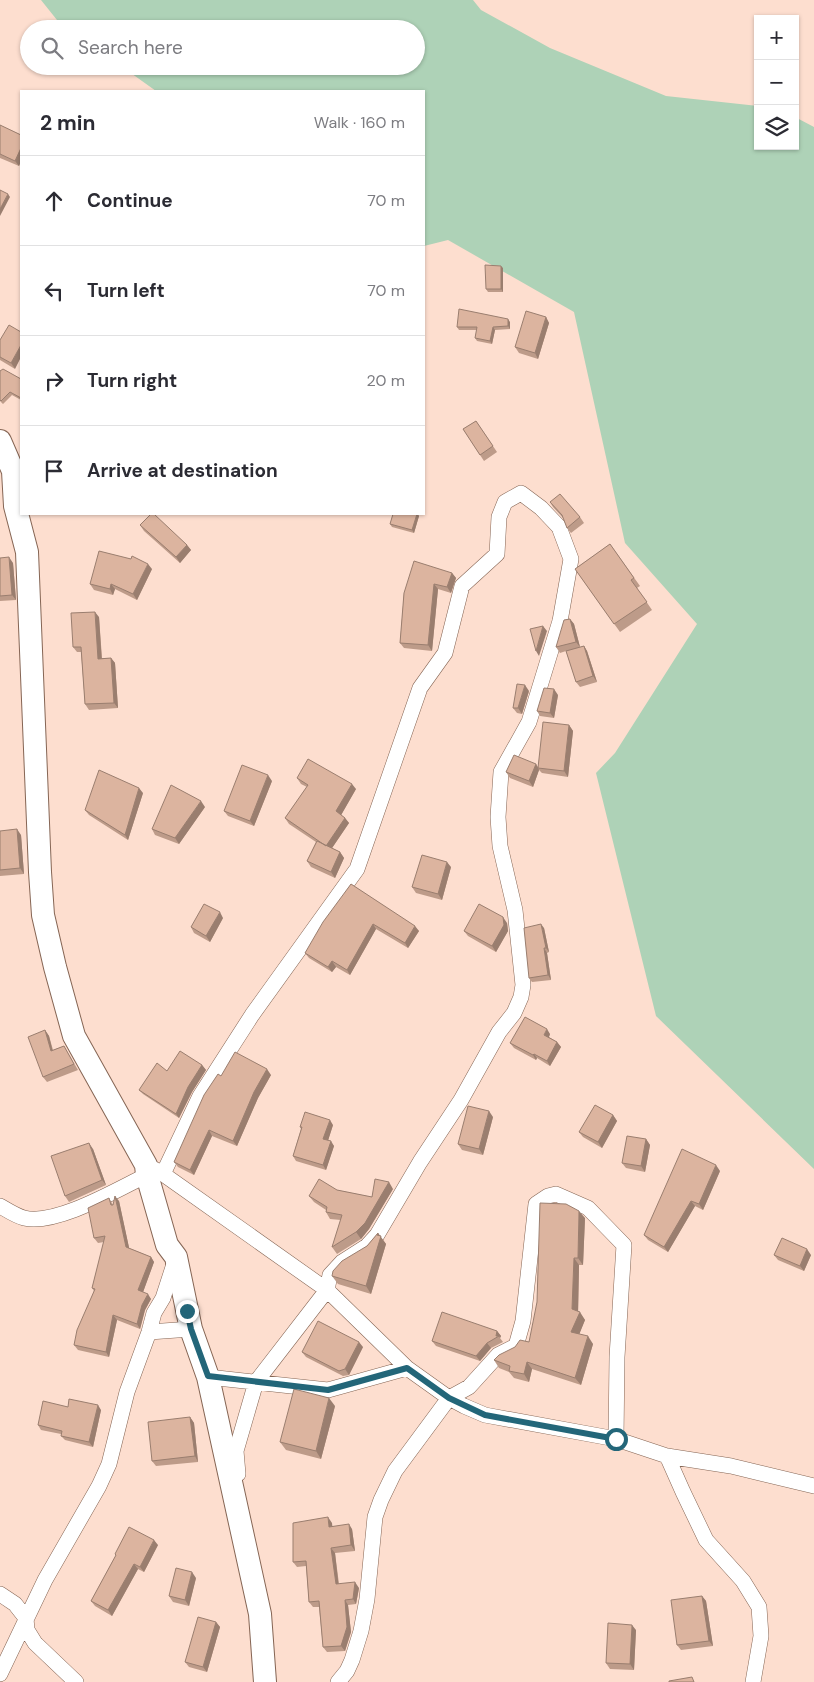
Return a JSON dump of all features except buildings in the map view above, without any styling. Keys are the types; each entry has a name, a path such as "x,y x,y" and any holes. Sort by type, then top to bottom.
{"main road":[{"path":"0,441 13,471 15,506 27,552 43,915 74,1036 152,1171 166,1245 176,1258 191,1329 208,1376 240,1515 260,1614 265,1682"}],"street":[{"path":"2,1213 24,1218 41,1218 77,1209 152,1171 252,1015 357,869 420,688 445,652 462,586 496,554 498,517 505,502 521,493 541,508 559,527 571,559 560,621 530,722 501,772 498,817 500,846 515,910 522,997 514,1013 499,1032 461,1100 420,1162 376,1235 367,1246 342,1262 330,1275 327,1290 256,1382 236,1451 240,1515"},
{"path":"152,1171 327,1290 407,1368 449,1398 485,1415 616,1439 667,1456 731,1466 814,1486"},
{"path":"338,1682 347,1671 361,1631 368,1599 375,1517 381,1500 395,1471 449,1398 468,1387 498,1355 516,1346 523,1321 536,1204 548,1196 556,1194 588,1208 624,1245 617,1357 616,1439"},
{"path":"0,1674 46,1580 100,1486 109,1464 127,1392 154,1313 163,1298 176,1258"},
{"path":"149,1332 191,1329"},
{"path":"208,1376 328,1390 407,1368"},
{"path":"667,1456 682,1492 706,1540 743,1581 758,1607 761,1636 753,1682"},
{"path":"0,1594 15,1604 26,1618 27,1630 35,1643 76,1682"}],"green space":[{"path":"41,0 473,0 481,10 550,48 666,96 754,106 754,150 799,150 799,119 814,127 814,1169 656,1016 596,773 615,753 697,624 625,543 574,312 448,240 425,246 425,90 155,90 134,75 425,75 425,20 57,20"}],"route":[{"path":"187,1311 191,1329 208,1376 328,1390 407,1368 449,1398 485,1415 616,1439"}]}
